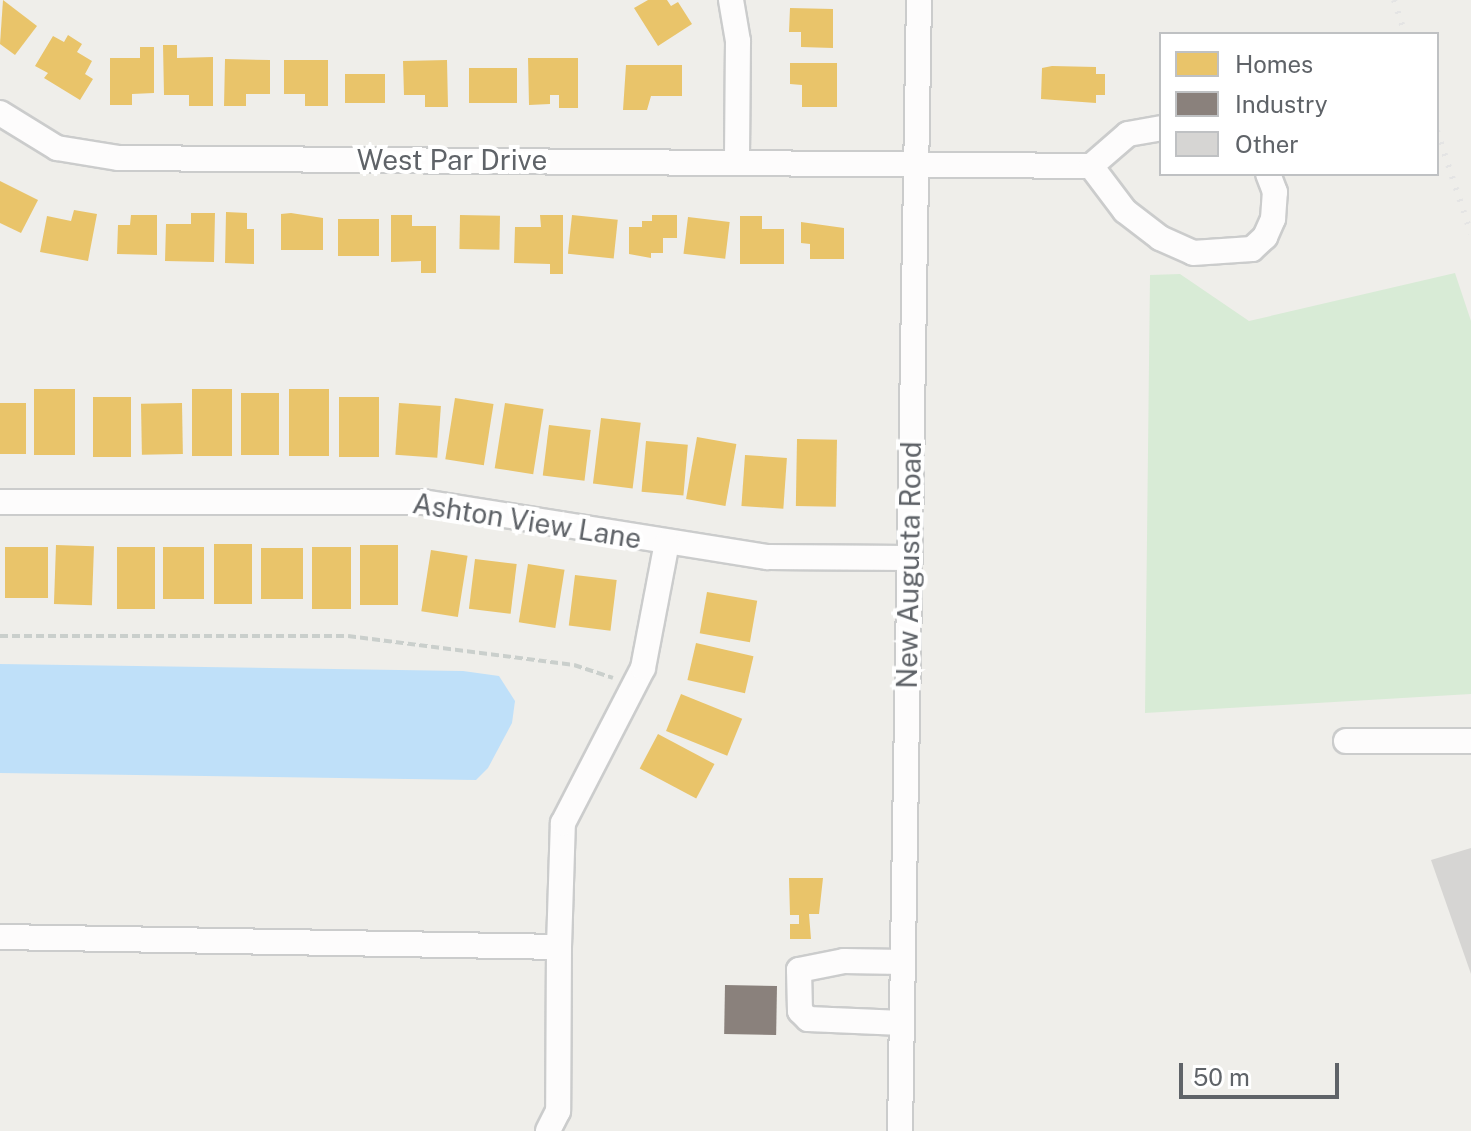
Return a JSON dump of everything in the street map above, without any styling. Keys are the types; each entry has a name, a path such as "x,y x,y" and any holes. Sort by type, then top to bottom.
{"street":[{"path":"731,0 738,41 737,161"},
{"name":"New Augusta Road","path":"900,1131 919,0"},
{"name":"West Par Drive","path":"0,113 57,148 106,158 1091,166"},
{"path":"1159,128 1128,134 1091,166 1125,211 1160,238 1193,253 1252,249 1265,237 1273,219 1275,192 1269,176"},
{"name":"Ashton View Lane","path":"0,502 423,502 768,557 909,558"},
{"path":"548,1131 558,1111 563,823 643,668 667,542"},
{"path":"1346,741 1471,741"},
{"path":"0,937 559,947"},
{"path":"902,1023 808,1019 800,1011 799,970 844,961 903,962"}],"path":[{"path":"0,636 348,636 574,665 614,679"}],"green space":[{"path":"1455,273 1471,321 1471,694 1145,713 1150,275 1180,274 1249,321"}],"water":[{"path":"0,664 463,671 499,676 515,701 512,723 488,768 476,780 0,773"}],"building: Homes":[{"path":"3,0 37,26 15,55 0,44"},
{"path":"648,0 667,0 671,6 678,2 692,24 658,46 634,8"},
{"path":"790,8 833,9 833,48 801,47 801,32 789,32"},
{"path":"68,35 82,44 77,52 92,61 85,74 93,79 80,100 44,78 48,73 35,66 53,36 64,42"},
{"path":"163,45 177,45 177,58 213,57 213,106 189,106 189,95 164,95"},
{"path":"140,47 154,47 154,93 132,94 132,105 110,105 110,58 140,58"},
{"path":"528,58 578,58 578,108 559,108 559,95 550,95 550,104 529,105"},
{"path":"225,59 270,60 270,94 246,94 246,106 224,106"},
{"path":"284,60 328,60 328,106 305,106 305,94 284,94"},
{"path":"447,60 448,107 425,107 425,95 404,95 403,61"},
{"path":"790,63 837,63 837,107 802,107 802,85 790,84"},
{"path":"626,65 682,65 682,96 651,96 647,110 623,110"},
{"path":"1096,67 1096,74 1105,74 1105,95 1096,95 1096,103 1041,99 1042,68"},
{"path":"469,68 517,68 517,103 469,103"},
{"path":"345,74 385,74 385,103 345,103"},
{"path":"0,181 38,200 21,233 0,223"},
{"path":"74,210 97,214 88,261 40,252 47,216 71,221"},
{"path":"226,212 247,213 247,229 254,229 254,264 225,263"},
{"path":"191,213 215,213 214,262 165,261 166,224 191,224"},
{"path":"281,214 323,218 323,250 281,250"},
{"path":"131,215 157,215 157,255 117,254 118,225 130,225"},
{"path":"391,215 412,215 412,226 436,226 436,273 421,273 421,261 391,262"},
{"path":"460,215 500,216 499,250 459,249"},
{"path":"540,215 563,215 563,274 550,274 550,264 514,263 515,227 541,227"},
{"path":"572,215 618,220 614,259 568,254"},
{"path":"652,215 677,215 677,238 663,238 663,253 651,253 651,258 629,254 629,227 642,227 642,221 652,221"},
{"path":"740,216 762,216 762,229 784,229 784,264 740,264"},
{"path":"688,217 730,222 725,259 683,254"},
{"path":"338,219 379,219 379,256 338,256"},
{"path":"801,222 844,228 844,259 810,259 810,244 801,243"},
{"path":"34,389 75,389 75,455 34,455"},
{"path":"192,389 232,389 232,456 192,456"},
{"path":"289,389 329,389 329,456 289,456"},
{"path":"241,393 279,393 279,455 241,455"},
{"path":"93,397 131,397 131,457 93,457"},
{"path":"339,397 379,397 379,457 339,457"},
{"path":"455,398 494,404 484,465 445,459"},
{"path":"0,403 26,403 26,454 0,454"},
{"path":"182,403 183,454 142,455 141,404"},
{"path":"399,403 441,406 437,458 395,455"},
{"path":"505,403 544,409 533,474 495,468"},
{"path":"601,418 641,423 633,488 593,484"},
{"path":"549,425 591,430 584,481 543,476"},
{"path":"697,437 736,444 725,506 686,499"},
{"path":"797,439 837,440 836,507 796,506"},
{"path":"646,441 688,445 683,495 642,492"},
{"path":"745,455 787,458 783,509 741,506"},
{"path":"214,544 252,544 252,604 214,604"},
{"path":"56,545 94,546 92,605 54,604"},
{"path":"360,545 398,545 398,605 360,605"},
{"path":"5,547 48,547 48,598 5,598"},
{"path":"117,547 155,547 155,609 117,609"},
{"path":"163,547 204,547 204,599 163,599"},
{"path":"312,547 351,547 351,609 312,609"},
{"path":"261,548 303,548 303,599 261,599"},
{"path":"431,550 468,556 458,617 421,611"},
{"path":"475,559 517,564 511,614 469,609"},
{"path":"528,564 565,570 555,628 519,622"},
{"path":"575,575 617,580 610,631 569,626"},
{"path":"707,592 757,601 750,642 700,633"},
{"path":"696,643 753,656 745,693 687,680"},
{"path":"681,694 742,719 727,756 666,731"},
{"path":"658,734 715,764 696,798 640,768"},
{"path":"789,878 823,878 819,914 809,914 811,939 790,939 790,924 799,924 799,915 790,915"}],"building: Industry":[{"path":"725,985 777,986 776,1035 724,1034"}],"building: Other":[{"path":"1471,848 1471,974 1431,860"}],"railway":[{"path":"1394,0 1404,32"},
{"path":"1439,137 1471,234"}]}
